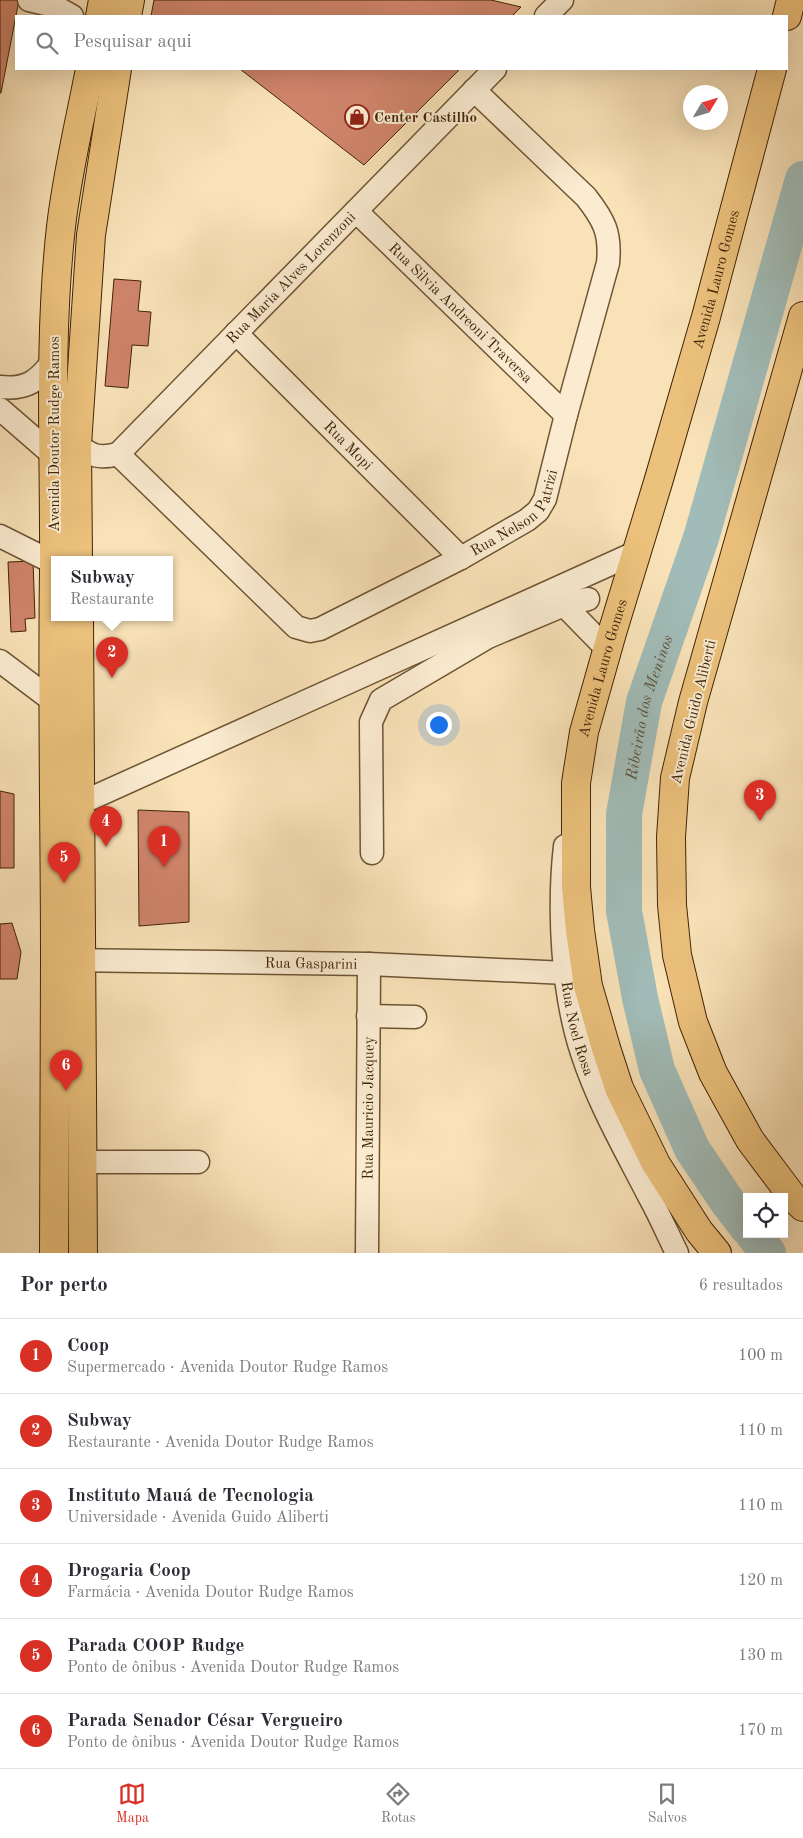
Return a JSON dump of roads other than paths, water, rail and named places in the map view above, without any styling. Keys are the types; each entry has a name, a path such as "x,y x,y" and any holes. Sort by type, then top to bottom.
{"main road":[{"path":"102,11 130,0"},
{"path":"787,15 791,0"},
{"name":"Avenida Doutor Rudge Ramos","path":"78,556 54,360 56,289 61,226 90,70"},
{"name":"Avenida Doutor Rudge Ramos","path":"55,556 65,450 91,235 117,70"},
{"name":"Avenida Lauro Gomes","path":"718,1253 684,1210 656,1164 620,1088 606,1048 588,986 580,930 576,887 576,783 584,732 703,326 772,70"},
{"name":"Avenida Guido Aliberti","path":"803,316 693,702 675,778 671,837 672,906 677,956 693,1022 713,1072 750,1140 792,1196 803,1206"},
{"name":"Avenida Doutor Rudge Ramos","path":"54,621 54,1253"},
{"path":"79,621 83,1253"}],"street":[{"path":"29,0 61,7"},
{"path":"547,15 562,0"},
{"name":"Rua Maria Alves Lorenzoni","path":"118,454 494,70"},
{"name":"Rua Nelson Patrizi","path":"118,454 296,627 310,631 320,629 461,558 527,520 538,511 545,499 608,262 610,245 606,228 599,213 586,196 474,90"},
{"name":"Rua Silvia Andreoni Traversa","path":"356,211 566,415"},
{"name":"Rua Mopi","path":"236,333 461,558"},
{"path":"0,387 14,388 31,384 43,374 54,360"},
{"path":"0,409 65,450 104,457 118,454"},
{"path":"0,536 51,562"},
{"path":"81,802 637,552"},
{"path":"372,853 370,722 381,700 488,637 564,605 588,599"},
{"path":"564,605 607,649"},
{"path":"0,660 53,702"},
{"name":"Rua Noel Rosa","path":"576,783 566,830 561,896 570,1008 582,1054 601,1102 677,1253"},
{"name":"Rua Gasparini","path":"55,960 368,964 566,973"},
{"name":"Rua Mauricio Jacquey","path":"367,1253 368,964"},
{"path":"368,1016 414,1017"},
{"path":"82,1162 198,1162"}],"waterway":[{"name":"Ribeirão dos Meninos","path":"743,1222 692,1149 657,1070 640,998 624,911 624,814 644,702 701,538 803,179"},
{"name":"Ribeirão dos Meninos","path":"756,1238 768,1253"}],"place":[{"name":"Center Castilho","path":"357,117"},
{"name":"Subway","path":"112,678"},
{"name":"Instituto Mauá de Tecnologia","path":"760,821"},
{"name":"Drogaria Coop","path":"106,847"},
{"name":"Coop","path":"164,867"},
{"name":"Parada COOP Rudge","path":"64,883"},
{"name":"Parada Senador César Vergueiro","path":"66,1091"}]}
